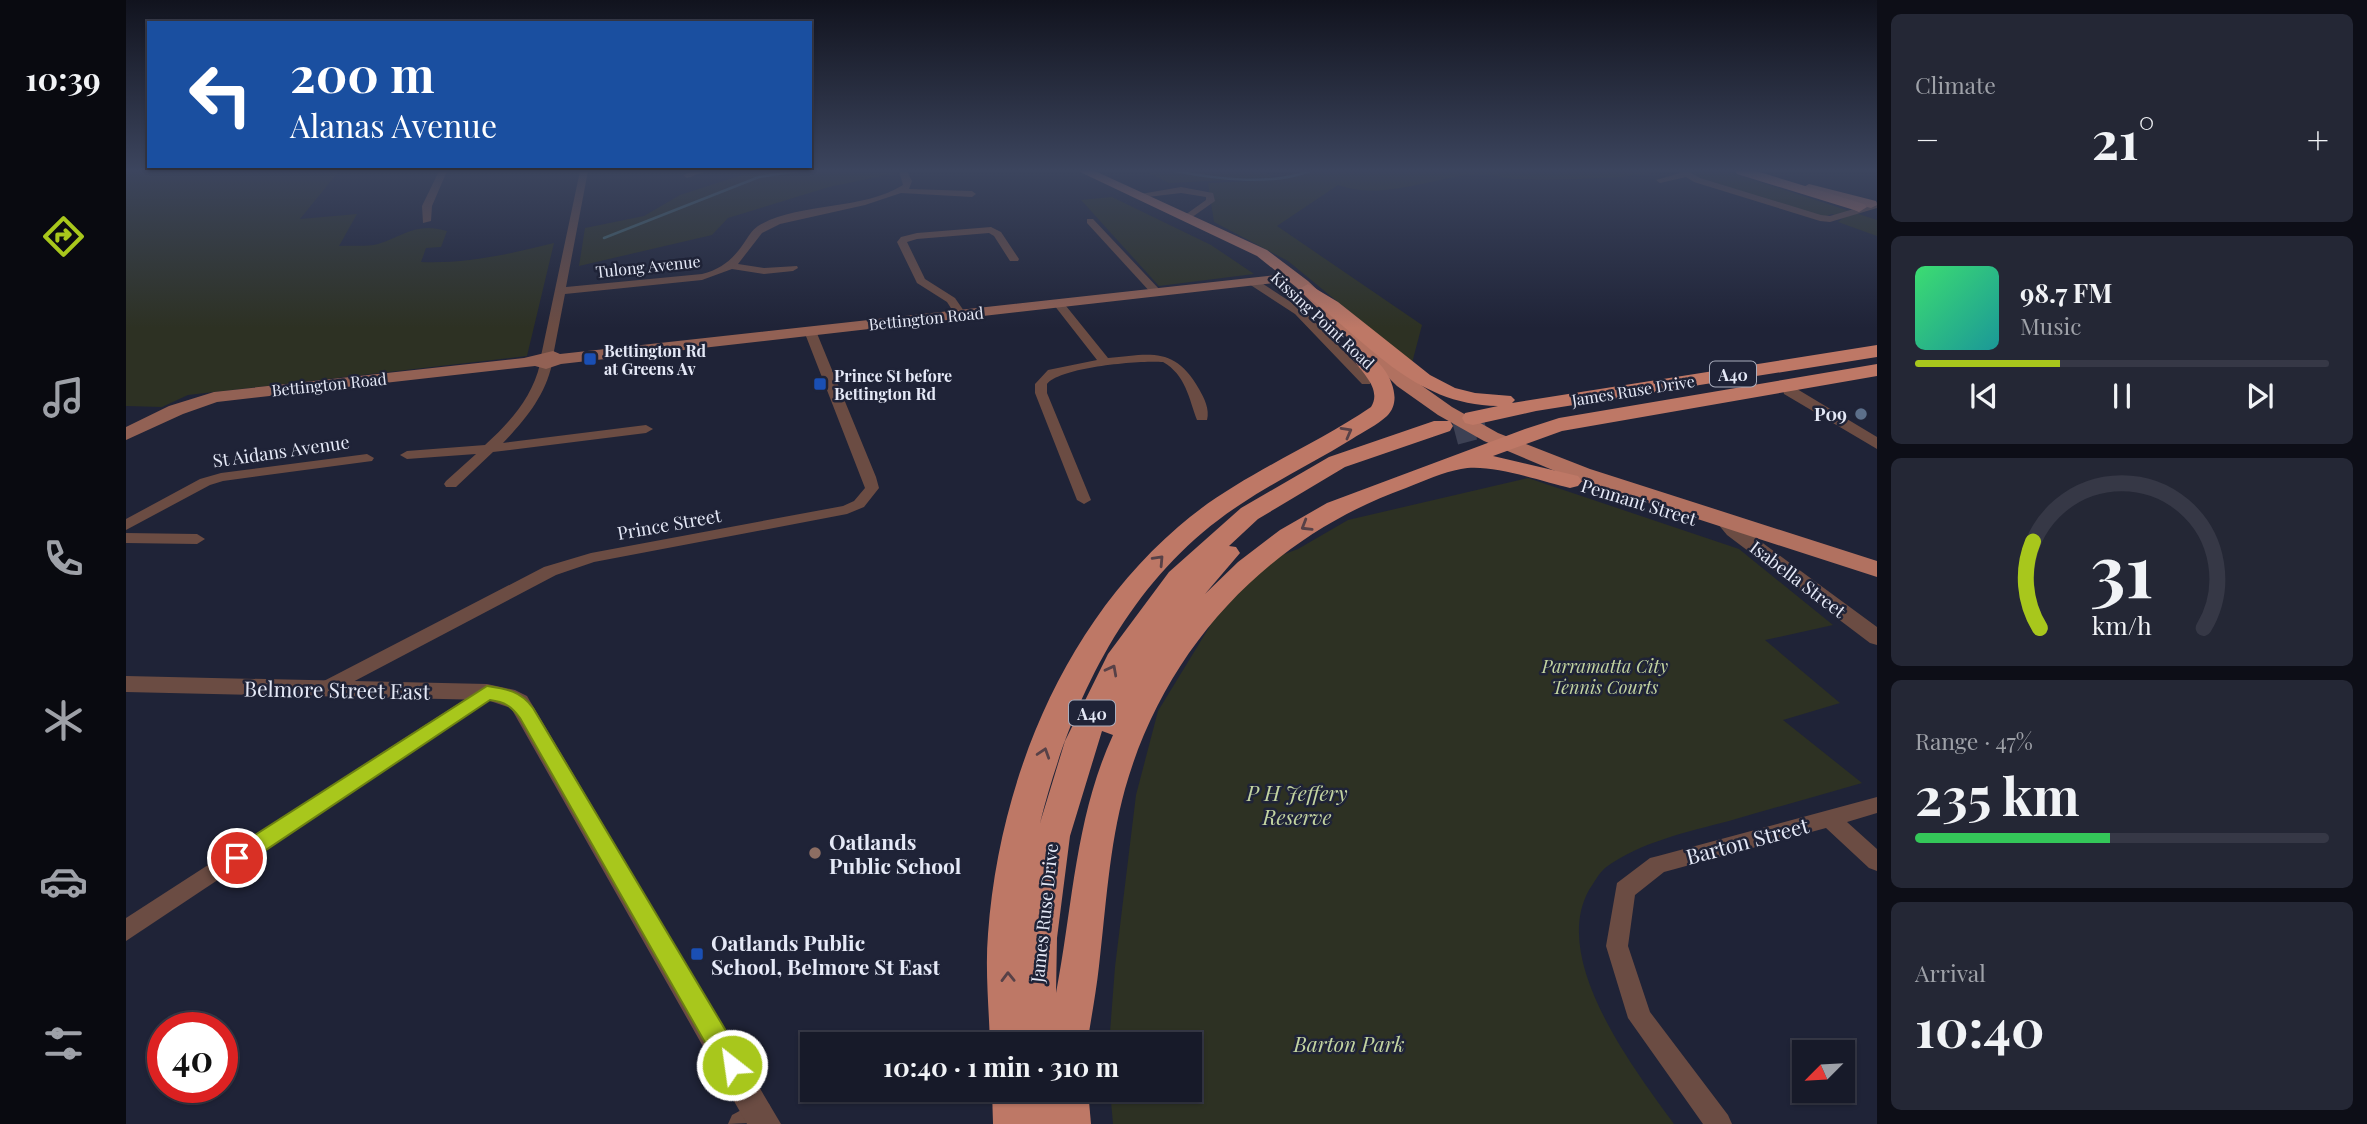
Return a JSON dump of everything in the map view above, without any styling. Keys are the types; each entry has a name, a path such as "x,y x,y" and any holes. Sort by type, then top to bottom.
{"highway":[{"path":"1294,282 1331,303 1418,377 1443,391 1484,401 1563,392 1589,397"},
{"name":"James Ruse Drive","path":"1066,1032 1067,956 1080,835 1108,736 1139,666 1157,638 1184,598 1233,547 1308,492 1366,463 1589,397 1877,351"},
{"name":"James Ruse Drive","path":"1035,1032 1044,889 1067,780 1081,739 1099,695 1158,599 1209,546 1290,486 1348,457 1412,433 1469,433 1877,361"},
{"path":"1011,1032 1007,933 1015,869 1038,771 1054,722 1073,680 1114,615 1161,558 1187,532 1246,490 1380,411 1386,400 1384,386 1365,370"},
{"path":"1469,433 1530,433 1559,425 1785,390 1877,370"},
{"path":"1469,433 1494,462 1570,481"},
{"path":"1014,1102 1015,1124"},
{"path":"1035,1102 1036,1124"},
{"path":"1068,1102 1069,1124"}],"main road":[{"name":"Kissing Point Road","path":"1180,223 1244,253 1294,282 1365,370 1469,433"},
{"name":"Kissing Point Road","path":"1201,223 1262,253 1404,382 1469,433"},
{"name":"Bettington Road","path":"126,434 176,410 214,397 1156,292 1253,282 1294,282"},
{"name":"Pennant Street","path":"1469,433 1570,481 1728,525"},
{"name":"Pennant Street","path":"1469,433 1768,540 1789,542 1877,569"}],"street":[{"path":"451,484 534,400 544,383 573,223"},
{"path":"777,223 762,228 733,266 764,271 793,268"},
{"path":"1092,223 1156,292"},
{"path":"960,314 951,300 920,279 902,242 904,239 990,230 998,234 1014,259"},
{"name":"Tulong Avenue","path":"559,292 702,277 733,266"},
{"path":"1253,282 1300,313 1365,370"},
{"path":"1058,303 1106,364"},
{"name":"Prince Street","path":"324,689 550,571 591,558 829,514 847,510 859,503 872,488 869,477 810,331"},
{"path":"1084,500 1041,393 1041,384 1046,377 1055,372 1155,358 1172,362 1200,402 1202,417"},
{"path":"1785,390 1877,444"},
{"path":"407,455 486,449 646,429"},
{"name":"St Aidans Avenue","path":"126,525 205,482 221,477 368,458"},
{"name":"Isabella Street","path":"1728,525 1877,638"},
{"path":"126,538 197,539"},
{"name":"Belmore Street East","path":"126,685 487,692 507,696 519,702 755,1120"},
{"path":"126,931 487,692"},
{"name":"Barton Street","path":"1719,1124 1640,1018 1618,946 1625,890 1658,865 1877,805"},
{"path":"1829,818 1877,862"}],"green space":[{"path":"126,223 352,223 339,246 378,244 419,229 447,231 441,247 426,248 421,262 471,260 554,243 527,356 188,395 162,407 126,406"},
{"path":"607,223 723,223 712,235 579,266 585,228"},
{"path":"1102,223 1167,223 1211,245 1254,274 1159,286"},
{"path":"1217,223 1281,223 1277,226 1422,325 1412,363 1288,261"},
{"path":"1842,223 1877,223 1877,236"},
{"path":"1528,478 1739,549 1833,625 1765,640 1840,703 1783,720 1862,783 1681,834 1633,851 1600,873 1589,890 1580,918 1580,948 1588,980 1602,1013 1638,1074 1674,1124 1113,1124 1111,1102 1202,1102 1202,1032 1110,1032 1115,967 1136,795 1158,711 1213,621 1269,560 1298,549 1348,520"}],"waterway":[{"path":"604,238 641,223"}],"tunnel":[{"path":"1467,430 1487,425"},
{"path":"1455,433 1474,428"}],"place":[{"name":"Bettington Rd at Greens Av","path":"590,359"},
{"name":"Prince St before Bettington Rd","path":"820,384"},
{"name":"P09","path":"1861,414"},
{"name":"Oatlands Public School","path":"815,853"},
{"name":"Oatlands Public School, Belmore St East","path":"697,954"}],"route":[{"path":"237,858 487,692 507,696 519,702 526,713 732,1065"}],"park label":[{"name":"Parramatta City Tennis Courts","path":"1605,676"},
{"name":"P H Jeffery Reserve","path":"1297,804"},
{"name":"Barton Park","path":"1349,1043"}]}
